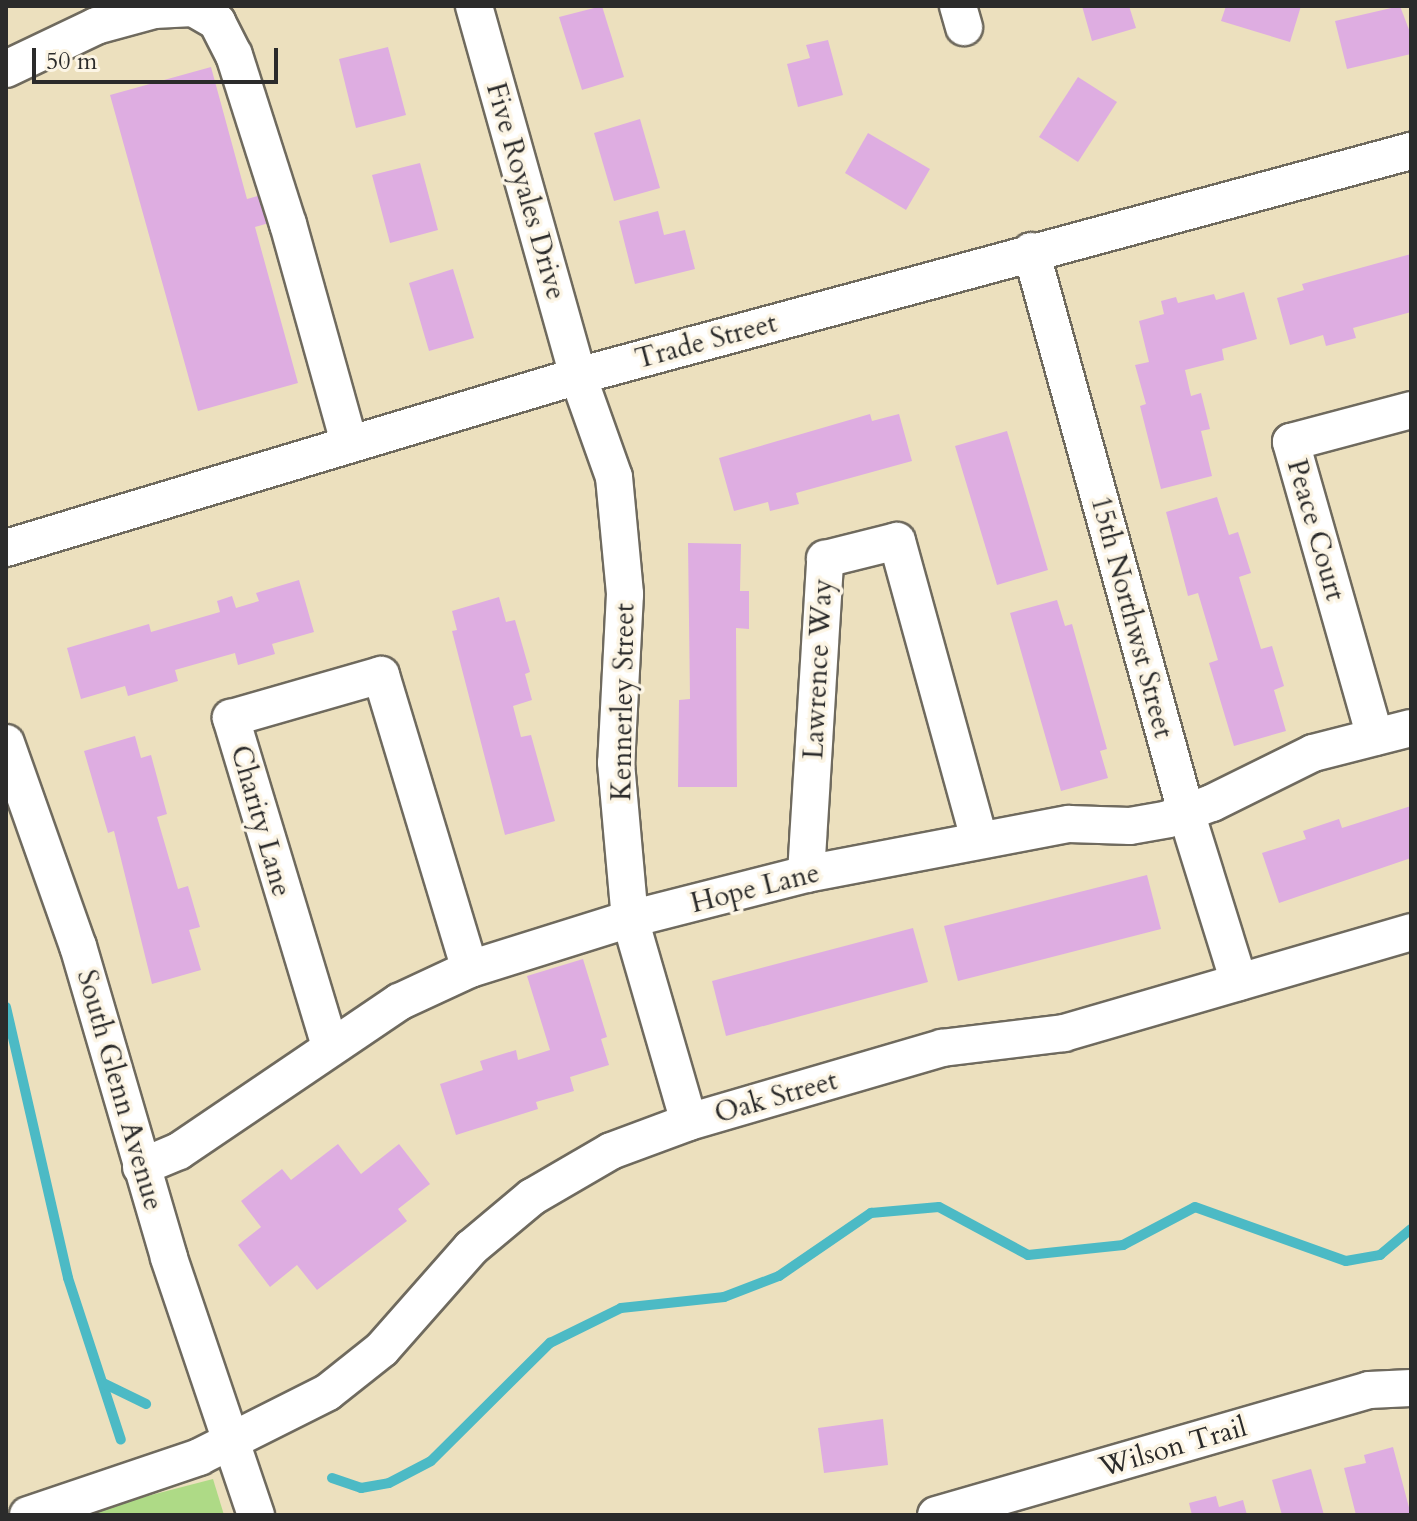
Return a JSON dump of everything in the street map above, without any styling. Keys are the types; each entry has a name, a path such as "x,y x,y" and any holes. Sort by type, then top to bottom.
{"street":[{"name":"Five Royales Drive","path":"474,6 578,376"},
{"path":"6,69 96,26 154,10 193,8 217,22 234,55 288,224 349,443"},
{"name":"Trade Street","path":"6,548 578,376 1031,251 1411,151"},
{"name":"15th Northwst Street","path":"1031,251 1186,812 1239,982"},
{"name":"Kennerley Street","path":"578,376 614,477 624,544 616,763 630,919 689,1122"},
{"name":"Peace Court","path":"1375,737 1291,442 1411,410"},
{"name":"Lawrence Way","path":"806,874 825,559 897,541 979,839"},
{"name":"Charity Lane","path":"330,1046 231,718 381,675 470,969"},
{"name":"Hope Lane","path":"141,1167 179,1151 399,1002 470,969 630,919 806,874 1069,824 1130,826 1186,812 1313,753 1411,728"},
{"name":"South Glenn Avenue","path":"6,743 78,946 141,1167 256,1515"},
{"name":"Oak Street","path":"28,1515 199,1457 328,1392 356,1372 471,1248 544,1189 611,1151 689,1122 942,1048 1064,1033 1411,932"},
{"name":"Wilson Trail","path":"936,1515 1369,1390 1411,1388"}],"green space":[{"path":"213,1479 224,1515 74,1515"}],"building":[{"path":"602,6 624,77 582,90 559,17"},
{"path":"1082,6 1129,6 1136,28 1092,41"},
{"path":"1226,6 1301,6 1290,42 1221,21"},
{"path":"1400,6 1411,35 1411,54 1347,69 1335,21"},
{"path":"828,40 843,95 798,107 787,64 810,58 806,45"},
{"path":"388,47 406,115 356,128 339,59"},
{"path":"211,67 247,199 276,191 283,219 255,227 298,383 198,411 110,95"},
{"path":"1078,77 1117,102 1078,162 1039,137"},
{"path":"640,119 660,188 614,201 594,133"},
{"path":"868,133 930,169 906,210 845,173"},
{"path":"420,163 438,230 390,243 372,175"},
{"path":"658,211 664,235 685,230 695,269 635,284 619,221"},
{"path":"1411,254 1411,312 1353,328 1356,338 1326,346 1323,335 1290,345 1277,298 1304,290 1302,284"},
{"path":"453,269 474,338 429,351 409,283"},
{"path":"1244,292 1257,339 1222,349 1224,360 1185,370 1191,396 1201,393 1210,429 1201,431 1212,476 1161,489 1140,406 1146,404 1135,365 1149,362 1139,321 1164,314 1161,301 1176,297 1178,303 1214,294 1216,300"},
{"path":"870,414 872,421 899,414 912,461 796,493 799,504 770,511 768,502 734,511 719,458"},
{"path":"1007,431 1048,570 997,585 955,446"},
{"path":"1217,497 1229,535 1238,532 1251,573 1239,577 1261,649 1272,646 1284,686 1274,690 1286,731 1234,746 1209,663 1218,660 1198,593 1188,596 1166,512"},
{"path":"688,543 741,544 740,591 749,591 749,629 736,628 737,787 678,787 679,700 690,699"},
{"path":"299,580 314,632 272,644 275,654 238,665 235,653 175,670 178,681 128,696 125,686 81,699 67,648 149,624 151,632 220,612 217,601 232,596 236,608 259,601 256,593"},
{"path":"499,597 506,622 515,620 530,672 525,674 532,700 513,706 521,737 531,735 555,821 505,835 452,631 457,630 452,611"},
{"path":"1057,600 1065,626 1072,624 1107,749 1100,751 1108,778 1061,791 1010,613"},
{"path":"135,736 141,758 151,755 167,814 157,817 178,889 188,886 200,927 189,930 201,970 152,984 114,831 108,833 84,751"},
{"path":"1411,806 1411,858 1279,903 1262,853 1306,839 1303,831 1339,819 1342,828"},
{"path":"1147,875 1161,929 958,981 944,926"},
{"path":"913,928 928,982 726,1036 712,981"},
{"path":"583,959 607,1037 601,1039 609,1065 570,1077 574,1091 536,1102 538,1109 456,1135 440,1084 483,1070 480,1061 516,1050 518,1060 550,1050 527,976"},
{"path":"338,1144 361,1174 399,1144 430,1184 398,1209 407,1221 317,1290 297,1265 270,1287 238,1245 261,1227 241,1201 282,1169 291,1180"},
{"path":"883,1419 888,1465 824,1473 818,1428"},
{"path":"1393,1447 1411,1515 1356,1515 1344,1468 1366,1463 1364,1455"},
{"path":"1311,1469 1324,1515 1282,1515 1272,1480"},
{"path":"1216,1496 1219,1507 1243,1500 1247,1515 1192,1515 1189,1503"}],"waterway":[{"path":"6,1007 68,1278 121,1440"},
{"path":"332,1478 361,1488 389,1483 431,1461 550,1343 621,1308 724,1297 779,1276 871,1213 939,1207 1028,1255 1123,1245 1195,1207 1346,1261 1380,1255 1411,1229"},
{"path":"103,1383 146,1404"}]}
